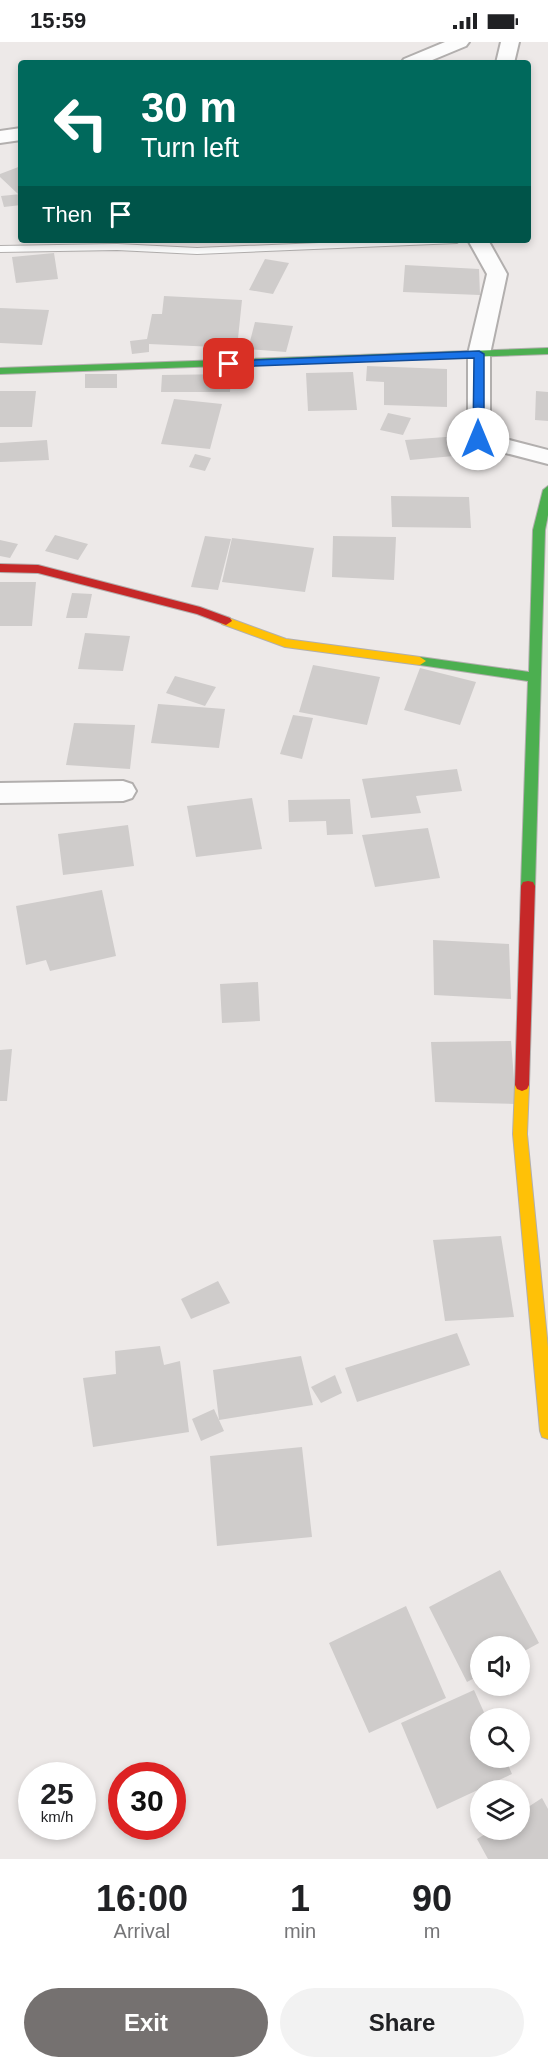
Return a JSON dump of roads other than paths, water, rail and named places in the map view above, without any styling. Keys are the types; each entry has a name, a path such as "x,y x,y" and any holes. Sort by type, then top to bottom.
{"street":[{"path":"417,60 460,42"},
{"path":"506,60 510,42"},
{"path":"0,137 18,134"},
{"path":"480,243 497,274 479,354 478,439 548,457"},
{"path":"0,371 548,351"},
{"path":"548,490 538,530 520,1134 548,1431"},
{"path":"0,568 38,569 200,611 285,643 534,677"},
{"path":"0,793 123,791"}],"lane":[{"path":"0,249 117,247 197,251 386,243"}]}
